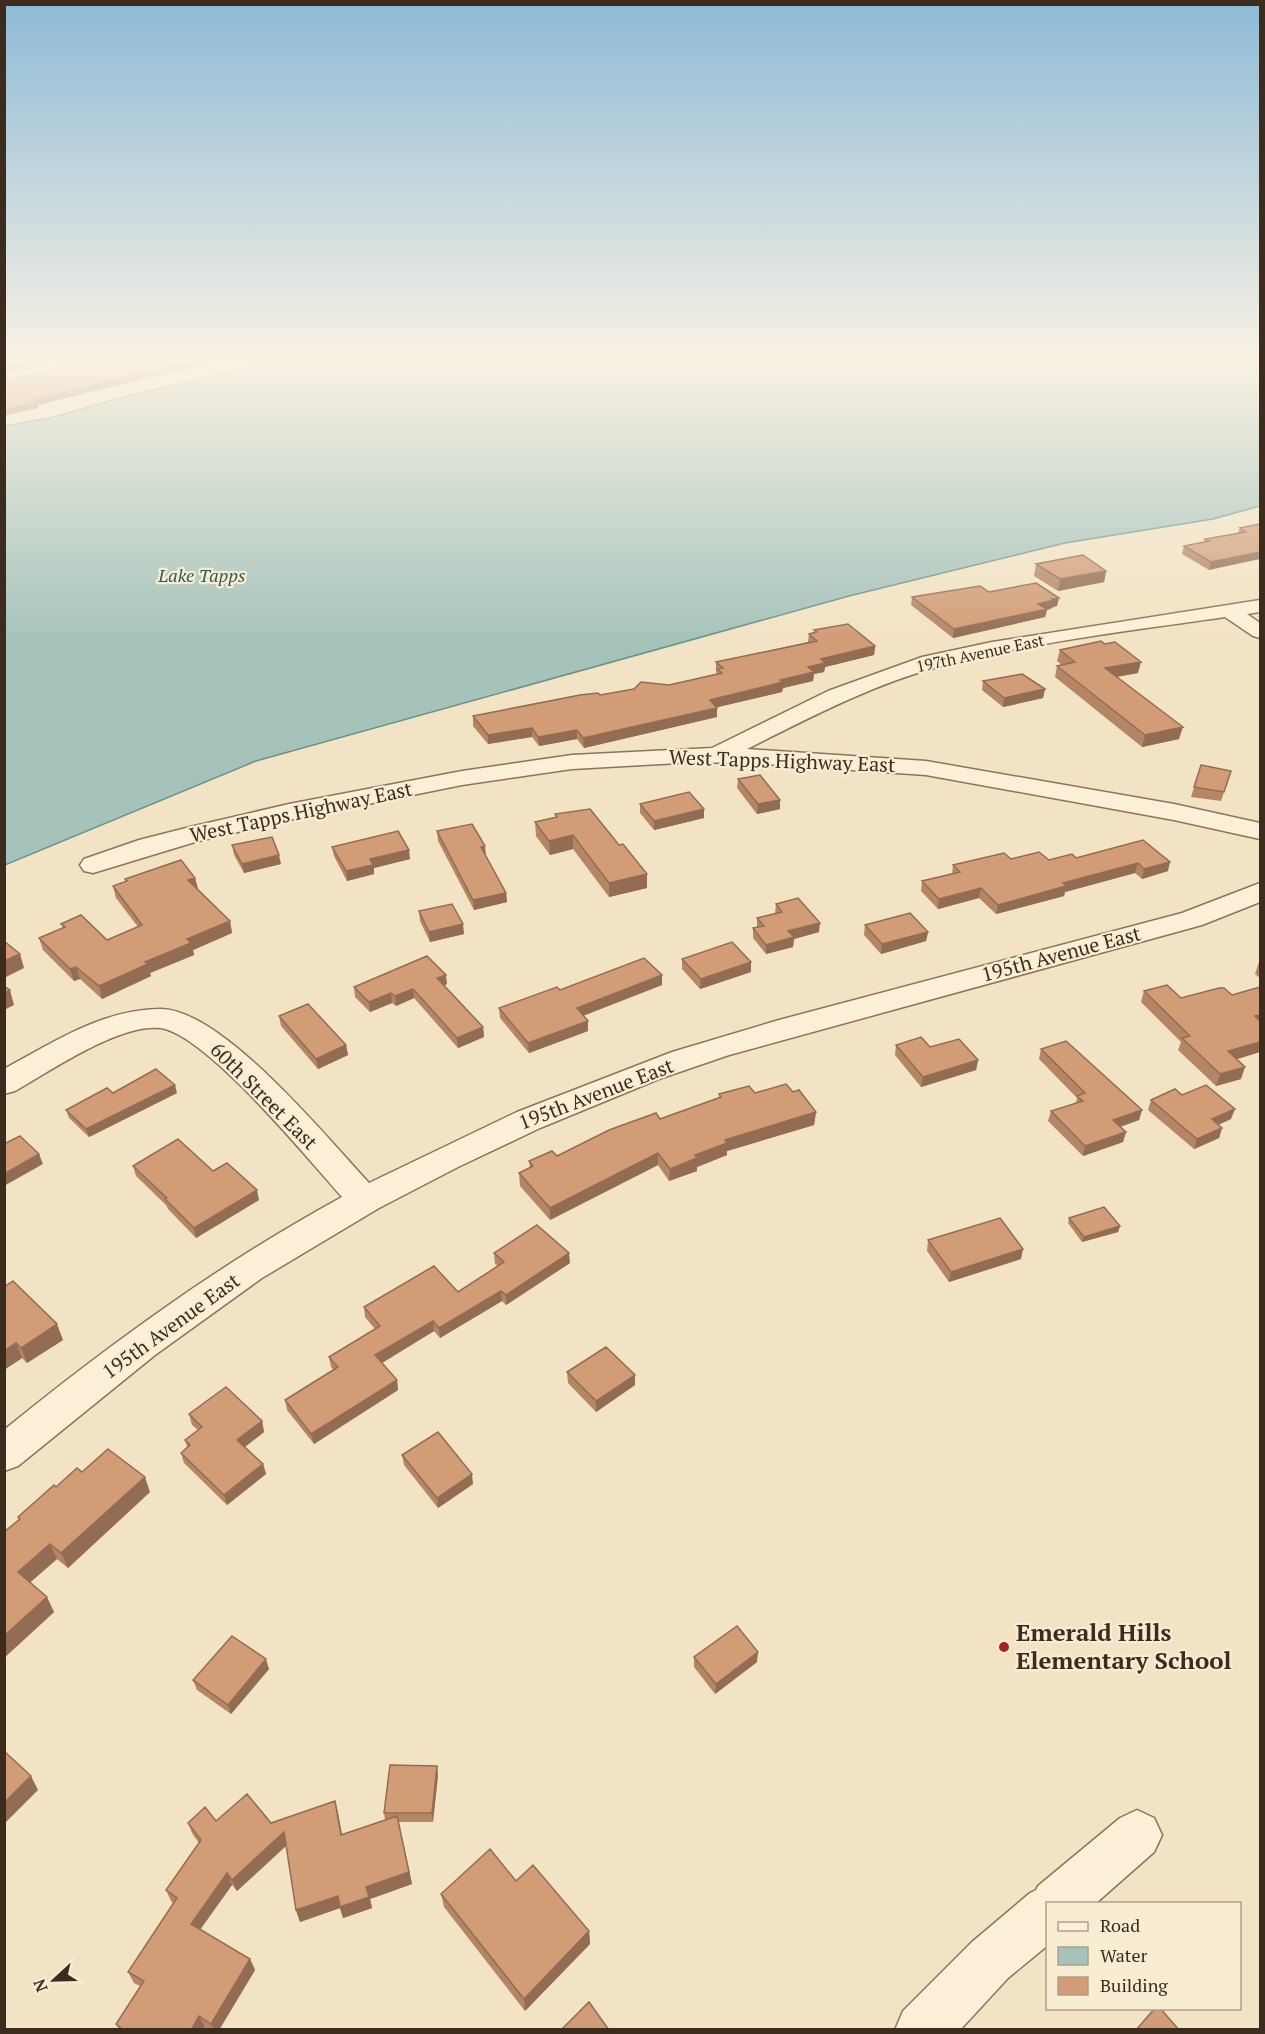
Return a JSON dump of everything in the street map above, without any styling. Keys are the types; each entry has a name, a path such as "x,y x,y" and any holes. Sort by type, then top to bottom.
{"street":[{"name":"197th Avenue East","path":"716,755 836,696 930,662 1074,634 1260,606"},
{"path":"1229,611 1260,632"},
{"name":"West Tapps Highway East","path":"93,865 148,846 190,835 289,812 468,777 572,762 716,755 865,762 944,770 1174,812 1260,831"},
{"name":"195th Avenue East","path":"4,1454 141,1345 228,1283 287,1245 366,1201 517,1124 616,1083 760,1036 1192,919 1239,902 1260,891"},
{"name":"60th Street East","path":"4,1083 81,1040 130,1020 162,1018 189,1027 213,1043 242,1068 366,1201"},
{"path":"1058,1902 1137,1835"},
{"path":"922,2030 990,1960 1046,1912"}],"water":[{"name":"Lake Tapps","path":"5,453 1260,453 1260,506 1213,519 1065,543 849,596 256,761 5,865"}],"building":[{"path":"1260,524 1260,552 1211,562 1184,546 1209,541 1205,539 1246,532 1240,528"},
{"path":"1083,555 1106,571 1060,579 1036,564"},
{"path":"1036,583 1059,598 1038,604 1047,609 954,629 912,597 980,586 989,592"},
{"path":"848,624 875,646 821,659 825,663 808,667 814,672 710,700 717,708 583,738 577,730 538,737 532,728 488,735 473,716 580,695 598,693 600,695 634,689 641,682 669,685 722,673 717,669 723,668 716,662 817,641 809,634 817,632 814,630"},
{"path":"1101,641 1105,644 1115,642 1141,662 1105,668 1183,727 1145,735 1057,666 1075,662 1060,650"},
{"path":"1022,674 1045,689 1004,698 983,681"},
{"path":"1201,765 1231,771 1224,792 1194,787"},
{"path":"760,775 780,800 758,804 738,779"},
{"path":"689,792 704,809 654,821 640,804"},
{"path":"590,809 619,845 623,844 647,874 609,883 573,835 549,841 535,822 557,817 555,814"},
{"path":"472,824 485,846 481,847 506,893 473,900 437,831"},
{"path":"398,831 409,850 370,859 373,865 346,871 332,847"},
{"path":"272,837 279,855 242,864 232,845"},
{"path":"1143,840 1170,862 1144,869 1138,863 1063,883 1066,886 998,905 981,888 939,899 922,881 960,872 953,865 1004,853 1011,859 1039,852 1049,860 1072,854 1076,858"},
{"path":"181,860 195,878 188,880 230,921 187,939 191,943 145,962 148,964 99,986 76,967 70,969 39,938 65,927 61,924 81,915 107,940 142,925 113,886 127,881 125,879"},
{"path":"798,898 820,923 788,931 794,937 766,945 753,928 764,926 757,918 782,912 776,904"},
{"path":"452,904 463,924 429,932 419,911"},
{"path":"910,913 928,932 882,944 865,925"},
{"path":"4,941 20,954 4,961"},
{"path":"732,942 751,962 701,979 682,959"},
{"path":"427,956 446,975 437,978 483,1027 457,1038 413,989 395,996 391,993 369,1002 354,987"},
{"path":"644,958 662,975 577,1008 588,1021 528,1043 499,1008 557,987 560,990"},
{"path":"1167,985 1181,998 1219,988 1224,988 1232,995 1260,987 1260,1015 1255,1016 1260,1021 1260,1042 1228,1051 1245,1067 1220,1074 1182,1038 1190,1036 1144,991"},
{"path":"308,1004 346,1045 316,1059 279,1016"},
{"path":"921,1037 930,1047 959,1039 978,1060 923,1077 896,1045"},
{"path":"1066,1041 1142,1110 1113,1120 1126,1132 1085,1146 1051,1111 1083,1101 1077,1096 1085,1093 1041,1049"},
{"path":"156,1069 175,1085 86,1129 66,1110 107,1088 113,1093"},
{"path":"786,1084 793,1092 799,1090 816,1112 725,1140 727,1143 695,1155 697,1158 670,1169 658,1153 550,1208 519,1173 533,1166 529,1161 552,1151 557,1156 609,1130 656,1113 660,1119 721,1097 719,1094 749,1086 755,1093"},
{"path":"1206,1085 1235,1109 1212,1119 1222,1128 1197,1139 1151,1100 1175,1089 1182,1095"},
{"path":"20,1136 39,1154 4,1174 4,1144"},
{"path":"178,1139 213,1171 227,1163 257,1190 194,1228 133,1166"},
{"path":"1104,1207 1120,1226 1084,1237 1069,1218"},
{"path":"1000,1218 1023,1249 951,1272 928,1240"},
{"path":"537,1225 569,1253 506,1295 501,1291 439,1328 433,1321 375,1355 397,1380 311,1434 285,1400 338,1367 329,1357 380,1326 364,1307 434,1266 458,1292 504,1262 494,1253"},
{"path":"13,1281 57,1324 21,1348 16,1343 4,1351 4,1287"},
{"path":"606,1347 635,1375 596,1401 567,1372"},
{"path":"226,1387 262,1421 237,1440 263,1464 224,1495 181,1453 190,1445 185,1440 202,1427 189,1414"},
{"path":"438,1432 472,1474 437,1498 402,1455"},
{"path":"108,1449 145,1477 61,1553 50,1544 18,1572 47,1597 4,1636 4,1532 54,1485 56,1487 77,1468 82,1472"},
{"path":"737,1626 758,1652 716,1684 694,1657"},
{"path":"232,1636 266,1659 228,1705 193,1680"},
{"path":"4,1751 31,1776 4,1803"},
{"path":"390,1765 437,1766 432,1813 384,1813"},
{"path":"247,1794 271,1823 335,1801 341,1835 397,1816 409,1872 366,1887 369,1897 340,1907 338,1896 296,1910 284,1832 232,1880 227,1873 191,1924 250,1959 211,2024 199,2016 191,2030 124,2030 116,2024 144,1981 128,1972 177,1898 166,1890 201,1840 188,1823 205,1807 216,1821"},
{"path":"490,1849 516,1881 533,1865 589,1931 524,1999 441,1894"},
{"path":"589,2002 609,2030 561,2030"},
{"path":"1153,2010 1162,2010 1179,2030 1136,2030"}],"place":[{"name":"Emerald Hills Elementary School","path":"1004,1647"}]}
